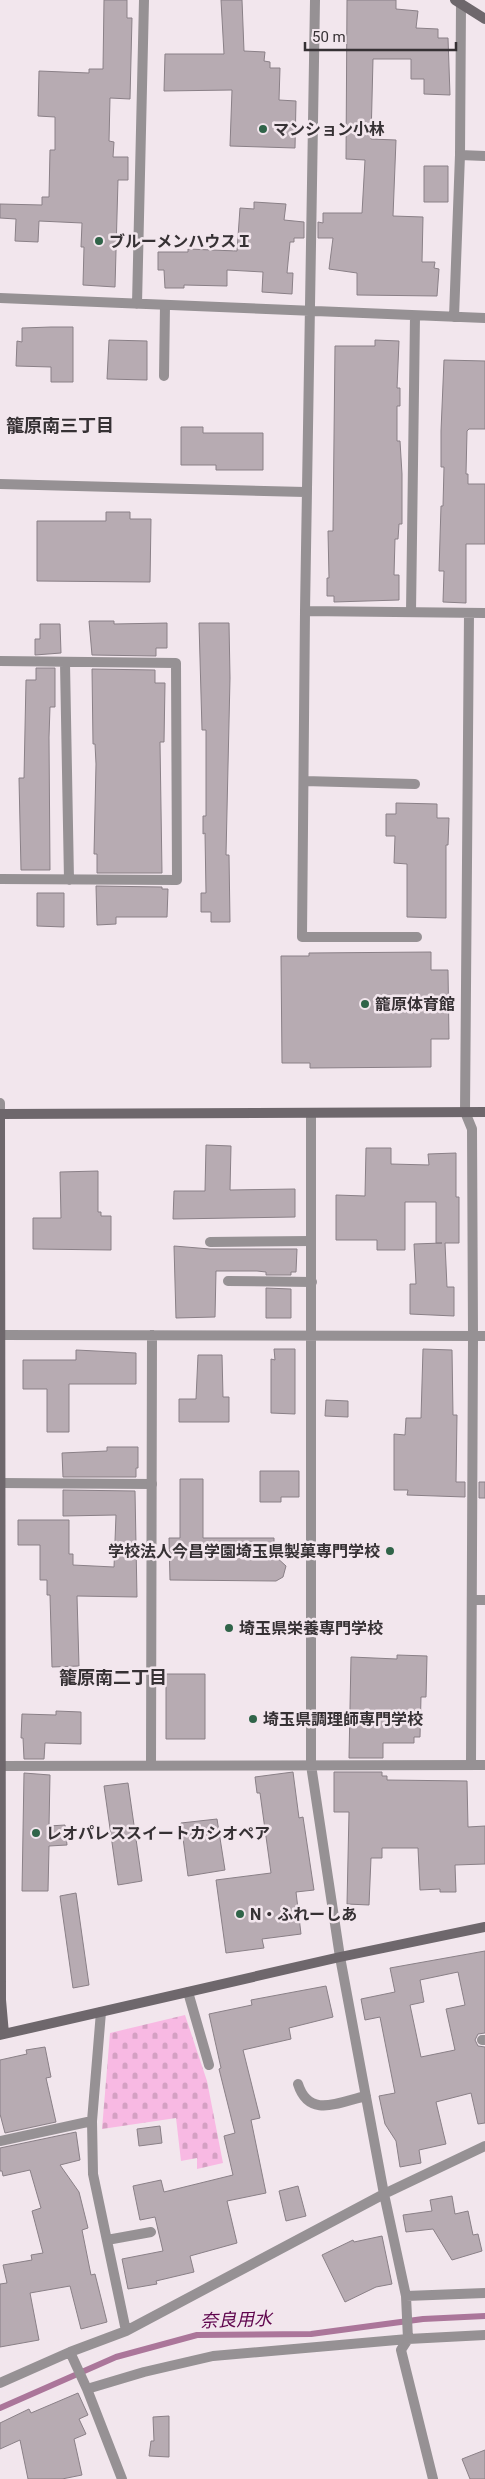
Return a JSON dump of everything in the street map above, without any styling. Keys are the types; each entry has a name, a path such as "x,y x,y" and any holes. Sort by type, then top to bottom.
{"street":[{"path":"137,304 144,0"},
{"path":"315,0 305,492 302,937 417,937"},
{"path":"459,1 485,19"},
{"path":"454,317 460,155 459,1"},
{"path":"460,155 485,156"},
{"path":"0,298 485,318"},
{"path":"164,376 165,305"},
{"path":"412,612 415,316"},
{"path":"0,484 305,492"},
{"path":"305,611 485,613"},
{"path":"468,613 465,1112 472,1129 471,1764"},
{"path":"0,661 176,663 177,880 0,879"},
{"path":"65,663 68,880"},
{"path":"304,781 415,784"},
{"path":"0,1103 0,1895 2,2035 340,1957 485,1927"},
{"path":"0,1114 485,1112"},
{"path":"311,1113 311,1765 340,1957 384,2194 406,2296 408,2339 402,2350 433,2479"},
{"path":"210,1242 312,1241"},
{"path":"228,1281 312,1282"},
{"path":"0,1336 485,1336"},
{"path":"151,1765 152,1336"},
{"path":"1,1483 152,1484"},
{"path":"472,1600 485,1600"},
{"path":"0,1766 485,1765"},
{"path":"188,1992 209,2065"},
{"path":"101,2012 92,2121 93,2174 126,2331"},
{"path":"298,2084 307,2101 316,2106 366,2096"},
{"path":"0,2141 92,2121"},
{"path":"0,2383 70,2352 126,2331 384,2194 485,2146"},
{"path":"107,2240 151,2232"},
{"path":"406,2296 485,2293"},
{"path":"87,2389 144,2372 213,2356 408,2339 485,2335"},
{"path":"70,2352 87,2389 122,2479"}],"green space":[{"path":"185,2015 207,2081 223,2163 197,2169 197,2158 181,2161 176,2118 102,2129 110,2033"}],"building":[{"path":"104,0 127,0 127,18 132,18 130,99 110,98 109,141 114,142 113,157 128,157 128,180 118,180 115,287 83,285 84,247 81,247 82,223 39,221 38,242 15,241 16,219 0,218 0,204 42,205 42,197 49,197 50,150 55,150 55,117 38,116 39,71 89,73 89,69 103,69"},
{"path":"221,0 242,0 244,51 265,52 264,61 270,62 270,68 280,68 279,100 296,101 295,148 230,146 232,90 164,91 165,54 224,54"},
{"path":"347,0 396,0 396,9 418,11 416,28 438,29 438,38 448,38 450,95 424,94 424,79 411,79 411,59 373,59 371,139 396,140 393,216 423,217 422,262 435,262 434,268 439,269 437,296 357,295 357,273 329,269 333,238 318,238 318,222 323,223 323,213 362,213 365,160 346,159"},
{"path":"424,166 448,166 448,202 424,202"},
{"path":"254,202 286,204 284,220 304,222 304,238 294,238 294,242 290,242 287,273 293,273 292,294 262,292 263,272 227,270 227,286 184,285 184,288 165,288 164,270 158,270 158,252 188,252 188,249 237,251 240,208 254,209"},
{"path":"73,327 73,382 51,382 51,367 16,366 17,341 22,342 22,328"},
{"path":"109,340 147,341 147,380 107,379"},
{"path":"375,340 399,341 397,388 400,388 400,406 397,406 397,441 400,441 402,474 402,524 399,524 398,539 395,539 394,575 399,575 399,600 334,602 334,596 327,596 327,578 329,578 328,531 333,531 335,346 375,346"},
{"path":"444,360 485,361 485,429 469,429 467,431 466,474 468,474 468,484 485,484 485,544 466,544 466,603 443,602 444,571 439,571 444,467 441,467 441,431"},
{"path":"181,427 203,427 203,433 263,433 263,470 216,470 216,465 181,465"},
{"path":"106,512 130,512 130,519 151,519 150,582 37,581 37,521 106,521"},
{"path":"89,621 114,621 114,624 167,623 167,648 156,648 156,656 92,655"},
{"path":"199,623 229,623 230,678 226,855 229,855 230,922 211,922 211,912 201,912 201,893 206,893 203,816 206,816 206,730 202,730"},
{"path":"40,624 60,624 61,653 35,655 35,639 40,639"},
{"path":"36,668 55,668 55,707 50,707 49,737 50,870 21,870 19,778 24,778 26,680 36,680"},
{"path":"92,669 155,670 155,683 165,683 164,742 160,742 162,873 97,873 97,854 94,854 96,764 95,744 93,744"},
{"path":"396,803 437,804 437,818 449,818 448,845 446,845 446,918 407,917 407,864 394,863 395,836 386,836 386,814 396,814"},
{"path":"96,886 162,887 162,889 168,889 167,917 116,917 116,924 97,925"},
{"path":"37,893 64,893 64,927 37,926"},
{"name":"籠原体育館","path":"431,952 431,970 448,970 449,1039 431,1039 431,1067 310,1068 310,1063 282,1063 281,956 309,956 309,953"},
{"path":"206,1145 231,1146 230,1190 295,1189 295,1217 173,1219 174,1191 205,1191"},
{"path":"366,1148 391,1148 391,1164 429,1165 428,1154 456,1153 456,1197 459,1197 459,1243 445,1243 447,1287 454,1287 454,1316 410,1314 410,1284 416,1284 414,1244 442,1243 436,1243 436,1202 405,1202 405,1250 377,1250 377,1240 336,1240 336,1195 365,1196"},
{"path":"98,1171 98,1212 101,1212 101,1216 111,1216 111,1250 33,1249 33,1218 61,1218 60,1172"},
{"path":"174,1246 210,1249 297,1249 296,1272 291,1272 291,1275 266,1275 266,1272 257,1271 216,1271 215,1317 176,1318"},
{"path":"266,1288 291,1289 291,1318 266,1318"},
{"path":"274,1349 295,1349 295,1414 271,1413 271,1359 275,1360"},
{"path":"423,1349 452,1350 453,1415 457,1415 456,1482 465,1482 465,1497 407,1495 408,1490 394,1490 394,1434 405,1435 406,1418 421,1418"},
{"path":"76,1350 136,1353 136,1384 69,1384 69,1432 47,1432 47,1389 23,1389 23,1360 76,1360"},
{"path":"198,1355 222,1355 223,1397 229,1397 229,1422 179,1422 179,1399 196,1399"},
{"path":"326,1400 348,1401 348,1417 325,1416"},
{"path":"107,1447 138,1447 136,1477 63,1477 62,1453 107,1451"},
{"path":"260,1471 299,1471 299,1497 281,1497 281,1502 260,1502"},
{"path":"180,1479 203,1479 203,1538 274,1538 274,1555 286,1566 283,1577 276,1581 170,1580 169,1538 180,1538"},
{"path":"479,1482 485,1482 485,1498 479,1498"},
{"path":"63,1490 135,1491 137,1597 77,1596 79,1666 52,1667 50,1595 47,1595 47,1580 40,1580 40,1545 18,1545 18,1520 69,1520 69,1554 73,1554 73,1565 114,1567 116,1515 63,1516"},
{"path":"397,1655 427,1656 426,1697 421,1697 420,1737 414,1737 414,1743 383,1743 383,1758 349,1758 351,1657 397,1659"},
{"path":"166,1674 205,1674 205,1739 166,1739"},
{"path":"56,1711 81,1712 81,1744 45,1743 44,1759 24,1759 23,1738 21,1738 22,1714 56,1715"},
{"path":"293,1772 299,1818 303,1817 314,1890 296,1892 301,1934 262,1939 264,1948 226,1953 216,1880 271,1873 260,1793 257,1793 255,1777"},
{"path":"334,1772 382,1772 382,1776 387,1776 387,1780 467,1781 468,1827 485,1826 485,1864 455,1865 456,1892 440,1892 440,1889 420,1890 418,1848 382,1848 382,1858 371,1858 369,1905 347,1904 349,1812 334,1812"},
{"name":"レオパレススイートカシオペア","path":"24,1773 50,1775 49,1826 65,1825 67,1845 49,1846 48,1891 22,1891"},
{"path":"128,1783 142,1881 118,1885 104,1786"},
{"path":"217,1819 225,1870 188,1876 181,1823"},
{"path":"76,1893 89,1985 73,1988 60,1896"},
{"path":"485,1951 485,2033 478,2034 475,2040 478,2046 485,2047 485,2123 478,2124 471,2093 436,2102 446,2144 419,2150 421,2163 400,2167 396,2141 385,2124 379,2096 395,2093 380,2017 365,2020 361,1999 395,1992 390,1968","holes":["458,1972 465,2005 446,2009 455,2050 421,2057 410,2005 424,2002 420,1980"]},
{"path":"326,1986 333,2017 289,2028 291,2039 243,2050 260,2118 251,2120 266,2193 227,2201 237,2243 190,2256 194,2272 156,2281 157,2284 128,2289 122,2259 163,2251 155,2217 140,2220 133,2186 161,2180 164,2192 233,2175 224,2136 235,2133 219,2069 221,2068 209,2014 252,2005 251,2000"},
{"path":"45,2047 51,2077 46,2078 56,2122 5,2133 0,2114 0,2060 27,2054 26,2050"},
{"path":"160,2126 162,2143 139,2146 137,2129"},
{"path":"76,2132 80,2160 60,2165 79,2192 88,2228 82,2230 91,2275 95,2274 107,2322 81,2329 70,2286 30,2293 39,2340 0,2347 0,2284 7,2283 3,2265 32,2260 31,2255 43,2253 32,2211 41,2208 30,2170 3,2176 2,2171 0,2171 0,2148"},
{"path":"298,2186 306,2216 286,2221 279,2191"},
{"path":"452,2196 455,2214 468,2211 473,2235 478,2234 482,2251 452,2260 433,2229 406,2232 403,2215 432,2211 430,2200"},
{"path":"382,2236 392,2284 376,2287 345,2302 322,2255 353,2240 354,2242"},
{"path":"78,2393 88,2415 79,2419 86,2434 74,2439 82,2475 62,2479 28,2479 20,2440 0,2449 0,2423 29,2409 31,2413"},
{"path":"169,2416 169,2457 149,2456 151,2441 154,2441 153,2417"},
{"path":"485,2450 485,2479 470,2479 462,2459"}],"waterway":[{"name":"奈良用水","path":"0,2408 116,2357 197,2335 311,2334 423,2319 485,2316"}],"place":[{"name":"マンション小林","path":"263,129"},
{"name":"ブルーメンハウスＩ","path":"99,241"},
{"name":"籠原体育館","path":"365,1004"},
{"name":"学校法人今昌学園埼玉県製菓専門学校","path":"390,1551"},
{"name":"埼玉県栄養専門学校","path":"229,1628"},
{"name":"埼玉県調理師専門学校","path":"253,1719"},
{"name":"レオパレススイートカシオペア","path":"36,1833"},
{"name":"N・ふれーしあ","path":"240,1914"}],"district":[{"name":"籠原南三丁目","path":"60,426"},
{"name":"籠原南二丁目","path":"113,1678"}]}
